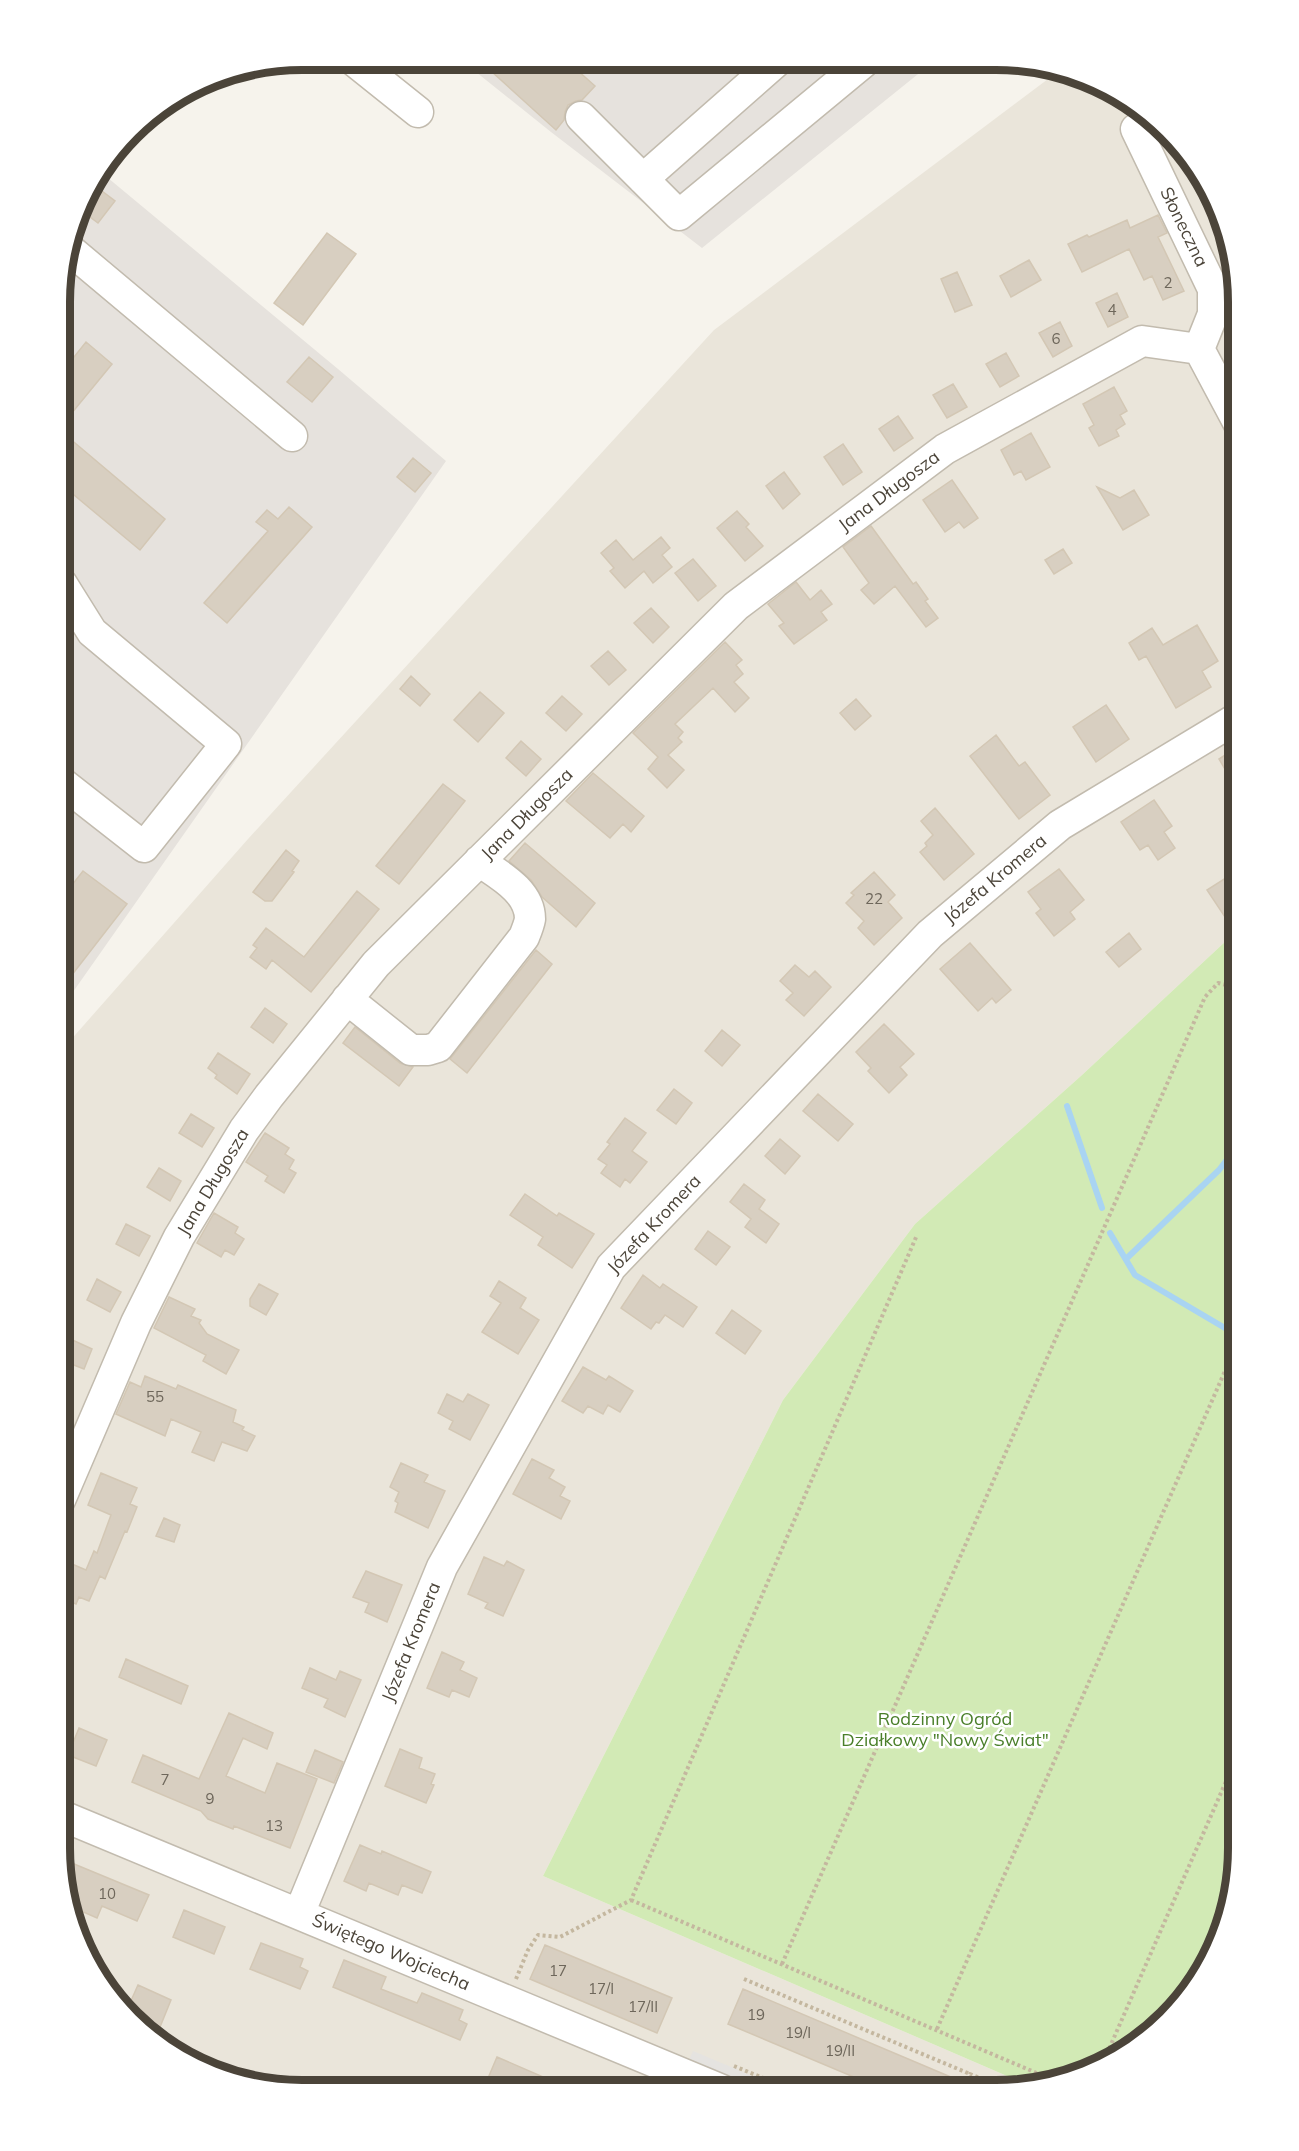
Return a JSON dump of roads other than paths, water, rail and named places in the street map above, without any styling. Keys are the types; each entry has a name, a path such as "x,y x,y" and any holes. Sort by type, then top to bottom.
{"street":[{"path":"366,70 418,112"},
{"path":"643,179 767,70"},
{"path":"581,117 679,215 854,70"},
{"name":"Słoneczna","path":"1136,129 1214,289 1212,314 1199,350"},
{"path":"76,254 292,436"},
{"name":"Jana Długosza","path":"70,1477 136,1323 179,1237 244,1130 376,964 479,861 736,606 945,449 1142,340 1199,350"},
{"path":"1199,350 1228,404"},
{"path":"70,597 92,632 226,744 144,847 70,789"},
{"name":"Józefa Kromera","path":"299,1914 442,1567 611,1267 930,934 1060,825 1228,724"},
{"path":"347,999 411,1050 428,1050 438,1047 524,937 530,920 525,900 514,887 479,861"},
{"name":"Świętego Wojciecha","path":"70,1819 508,2001 725,2077"}],"waterway":[{"path":"1067,1106 1102,1208"},
{"path":"1126,1259 1219,1170 1228,1158"},
{"path":"1110,1233 1135,1275 1228,1330"}],"park label":[{"name":"Rodzinny Ogród Działkowy \"Nowy Świat\"","path":"945,1729"}]}
